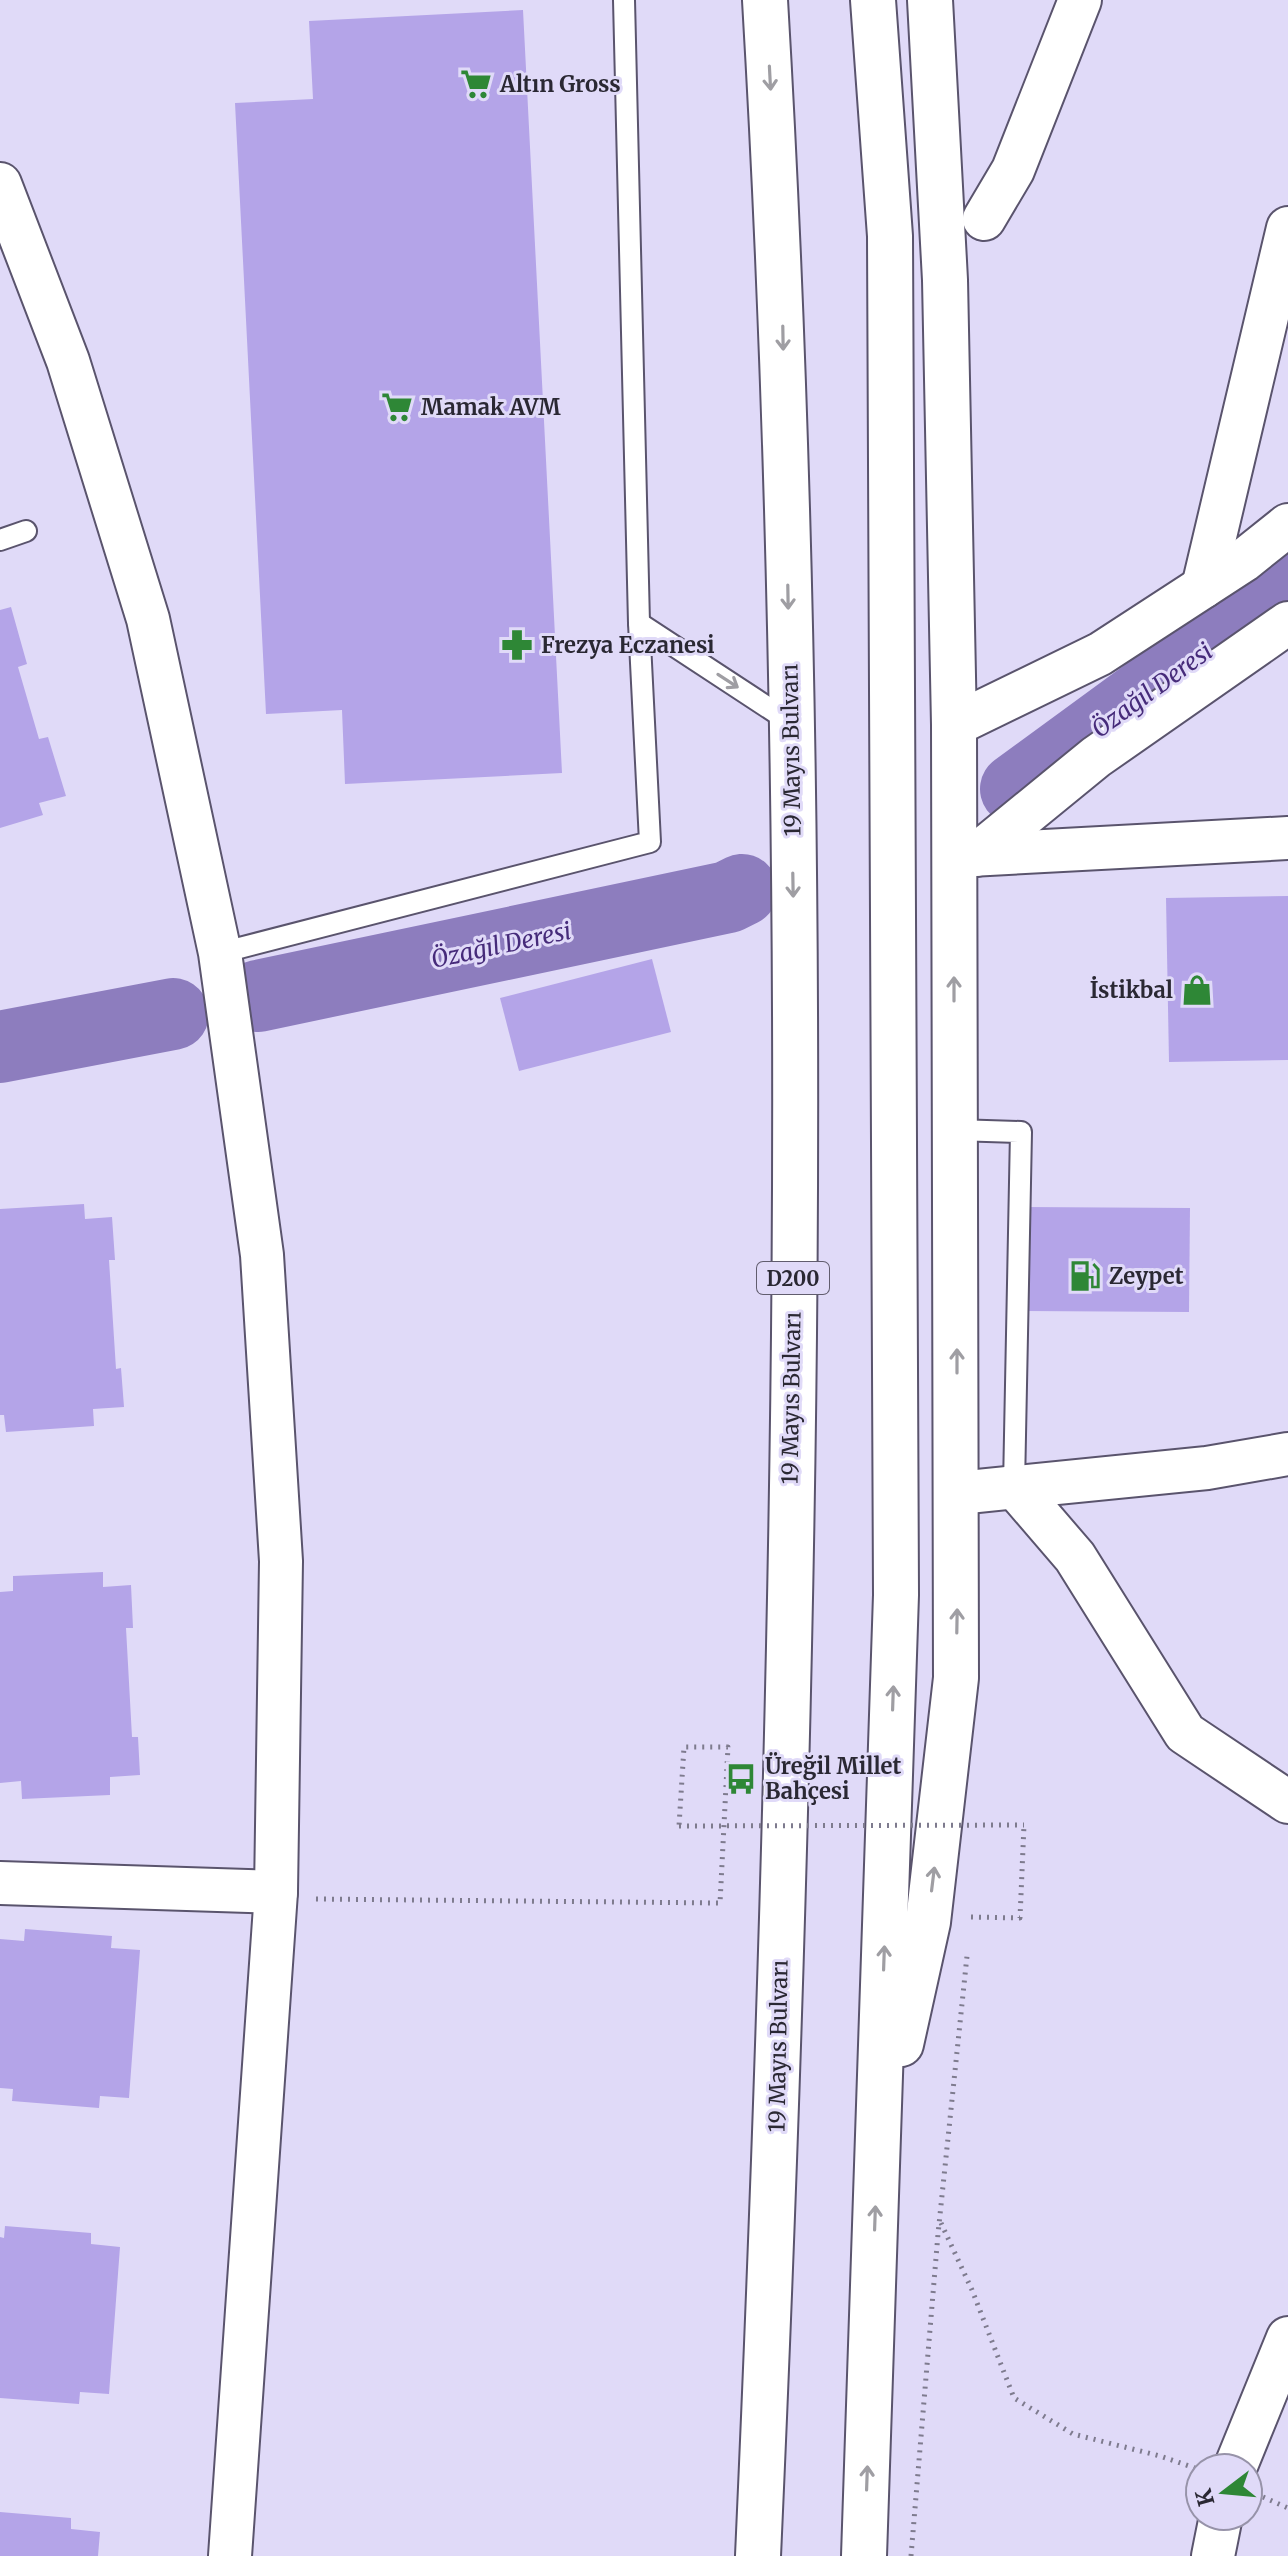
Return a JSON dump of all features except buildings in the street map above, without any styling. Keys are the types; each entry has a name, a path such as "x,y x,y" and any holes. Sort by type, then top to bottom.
{"highway":[{"name":"19 Mayıs Bulvarı","path":"758,2556 777,2115 797,1094 781,276 765,0"},
{"path":"864,2556 896,1595 890,236 873,0"},
{"path":"878,2148 928,1922 956,1678 955,1066 964,855 954,725 945,280 930,0"},
{"path":"893,983 955,1066"}],"street":[{"path":"984,219 1013,170 1080,0"},
{"path":"0,184 68,361 148,619 220,953 262,1255 281,1561 295,1896 230,2556"},
{"path":"1203,587 1288,228"},
{"path":"954,725 1100,654 1203,587 1288,525"},
{"path":"964,855 1096,757 1288,623"},
{"path":"964,855 1288,838"},
{"path":"958,1493 1207,1468 1288,1454"},
{"path":"1014,1486 1075,1557 1185,1733 1288,1802"},
{"path":"0,1883 295,1896"},
{"path":"1256,2452 1288,2338"},
{"path":"1213,2556 1218,2532"}],"lane":[{"path":"220,953 650,842 639,623 624,0"},
{"path":"0,540 26,531"},
{"path":"639,623 790,722"},
{"path":"955,1130 1021,1132 1014,1486"}],"path":[{"path":"295,1896 720,1903 728,1747 684,1747 679,1826 1024,1825 1020,1918 971,1917"},
{"path":"940,2220 972,2290 1014,2398 1073,2434 1184,2464"},
{"path":"1264,2492 1288,2508"}],"waterway":[{"name":"Özağıl Deresi","path":"1016,789 1288,590"},
{"name":"Özağıl Deresi","path":"258,996 728,897 742,890"},
{"name":"Özağıl Deresi","path":"0,1047 173,1014"}],"place":[{"name":"Altın Gross","path":"476,84"},
{"name":"Mamak AVM","path":"397,407"},
{"name":"Frezya Eczanesi","path":"517,645"},
{"name":"İstikbal","path":"1197,990"},
{"name":"Zeypet","path":"1085,1276"},
{"name":"Üreğil Millet Bahçesi","path":"741,1779"}]}
